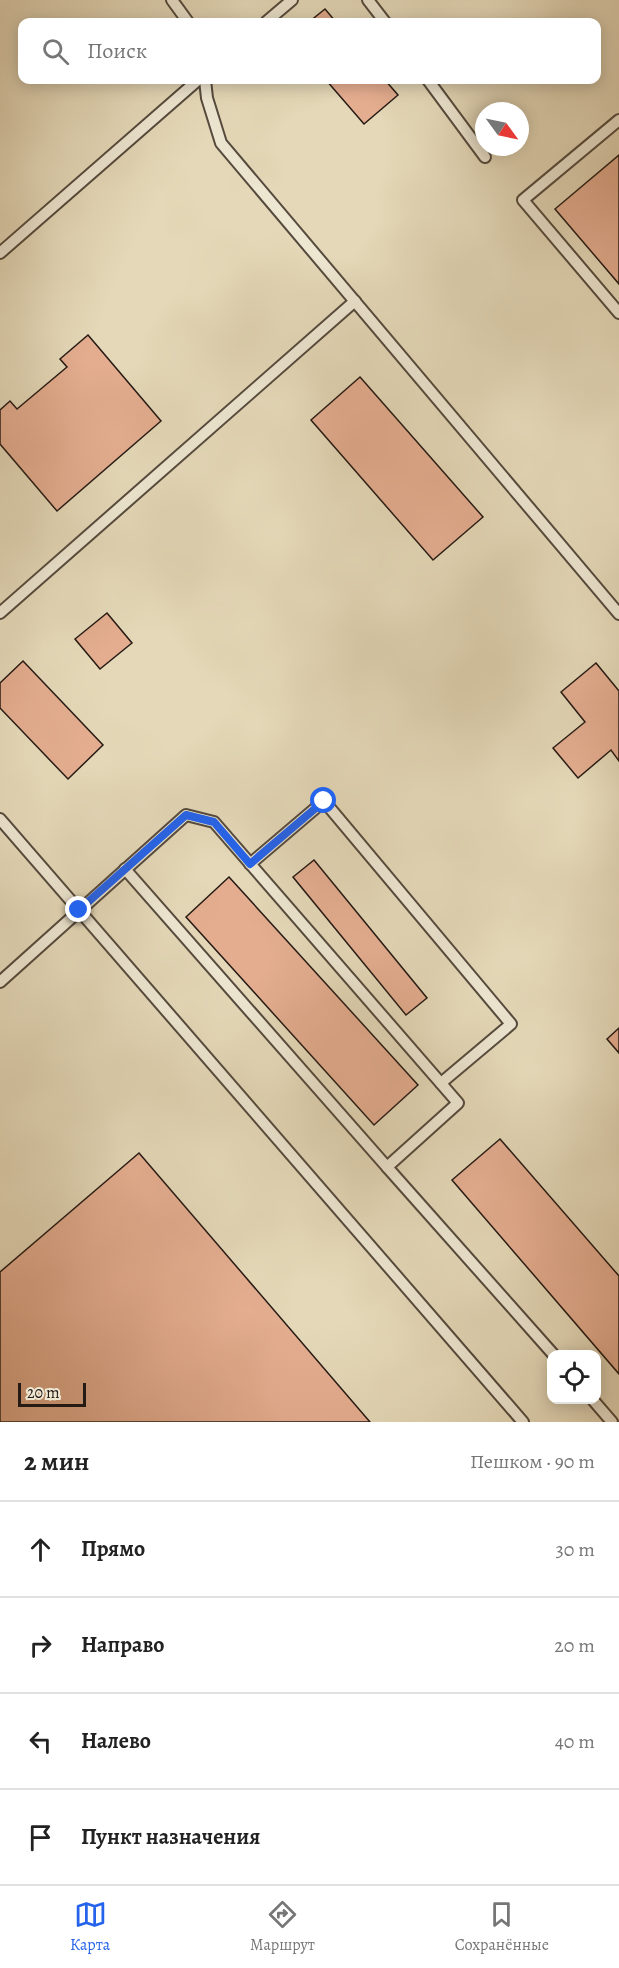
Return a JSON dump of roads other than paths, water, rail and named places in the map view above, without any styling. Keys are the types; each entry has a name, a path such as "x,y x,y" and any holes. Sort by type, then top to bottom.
{"lane":[{"path":"172,0 185,18"},
{"path":"271,18 292,0"},
{"path":"368,0 382,18"},
{"path":"0,253 193,84"},
{"path":"205,84 207,98 221,143 619,614"},
{"path":"431,84 475,143"},
{"path":"619,120 523,200 619,313"},
{"path":"0,613 355,301"},
{"path":"250,864 324,801 511,1024 441,1083"},
{"path":"0,982 186,815 214,822 458,1103 387,1167"},
{"path":"0,819 523,1422"},
{"path":"125,869 549,1350"},
{"path":"596,1404 612,1422"}]}
